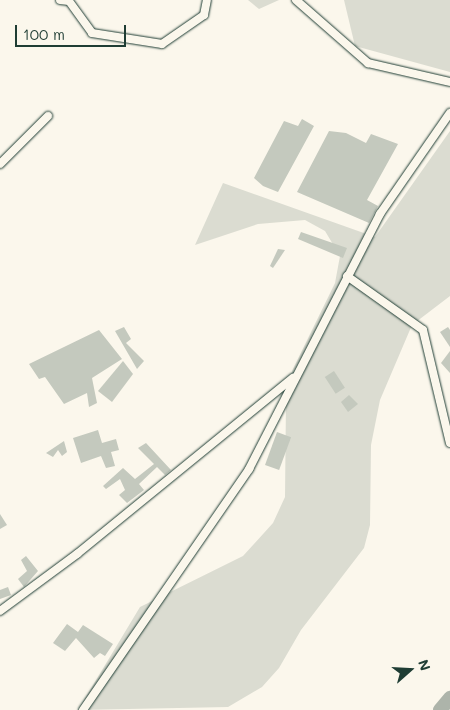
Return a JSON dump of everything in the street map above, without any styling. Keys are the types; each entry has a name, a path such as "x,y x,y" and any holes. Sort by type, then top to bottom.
{"street":[{"path":"60,0 69,1 92,33 162,44 204,15 207,0"},
{"path":"296,0 368,63 450,82"},
{"path":"83,710 249,469 294,376 395,188 450,113"},
{"path":"0,164 48,116"},
{"path":"347,276 423,330 450,443"},
{"path":"0,611 77,554 294,376"}],"shaded area":[{"path":"248,0 279,0 259,9"},
{"path":"344,0 450,0 450,72 355,46"},
{"path":"450,131 450,296 412,325 380,400 371,445 370,525 364,548 301,630 279,668 262,687 228,707 78,710 140,607 243,556 273,523 285,497 286,399 292,371 335,283 340,256 325,231 305,220 258,224 195,245 223,183 375,237"}],"building":[{"path":"302,119 314,126 278,192 263,186 254,178 284,121 298,126"},
{"path":"329,131 346,133 366,143 371,134 398,144 367,200 378,206 369,223 297,192"},
{"path":"301,232 347,248 343,258 298,239"},
{"path":"278,249 285,250 273,268 270,266"},
{"path":"124,327 131,339 126,343 144,361 137,369 115,331"},
{"path":"448,327 450,330 450,347 440,332"},
{"path":"99,330 122,359 92,378 97,403 89,407 87,393 64,404 45,377 39,379 29,364"},
{"path":"450,351 450,373 441,363"},
{"path":"123,361 133,374 112,402 98,391"},
{"path":"334,371 345,388 336,394 325,377"},
{"path":"349,395 358,404 348,412 341,402"},
{"path":"98,430 102,443 116,439 119,450 111,452 115,466 106,468 101,456 81,463 73,438"},
{"path":"277,432 291,437 279,470 265,465"},
{"path":"64,441 67,452 62,456 58,450 53,457 46,453"},
{"path":"146,443 171,470 165,475 157,467 139,484 144,490 127,503 119,495 125,490 120,479 106,489 103,486 123,468 135,479 154,464 138,448"},
{"path":"0,514 7,525 0,529"},
{"path":"26,556 38,571 24,587 18,579 27,571 21,560"},
{"path":"8,587 11,595 0,599 0,590"},
{"path":"67,624 78,632 83,625 113,644 105,656 100,653 94,658 76,638 65,651 53,643"}],"waterway":[{"path":"440,710 450,698"}]}
